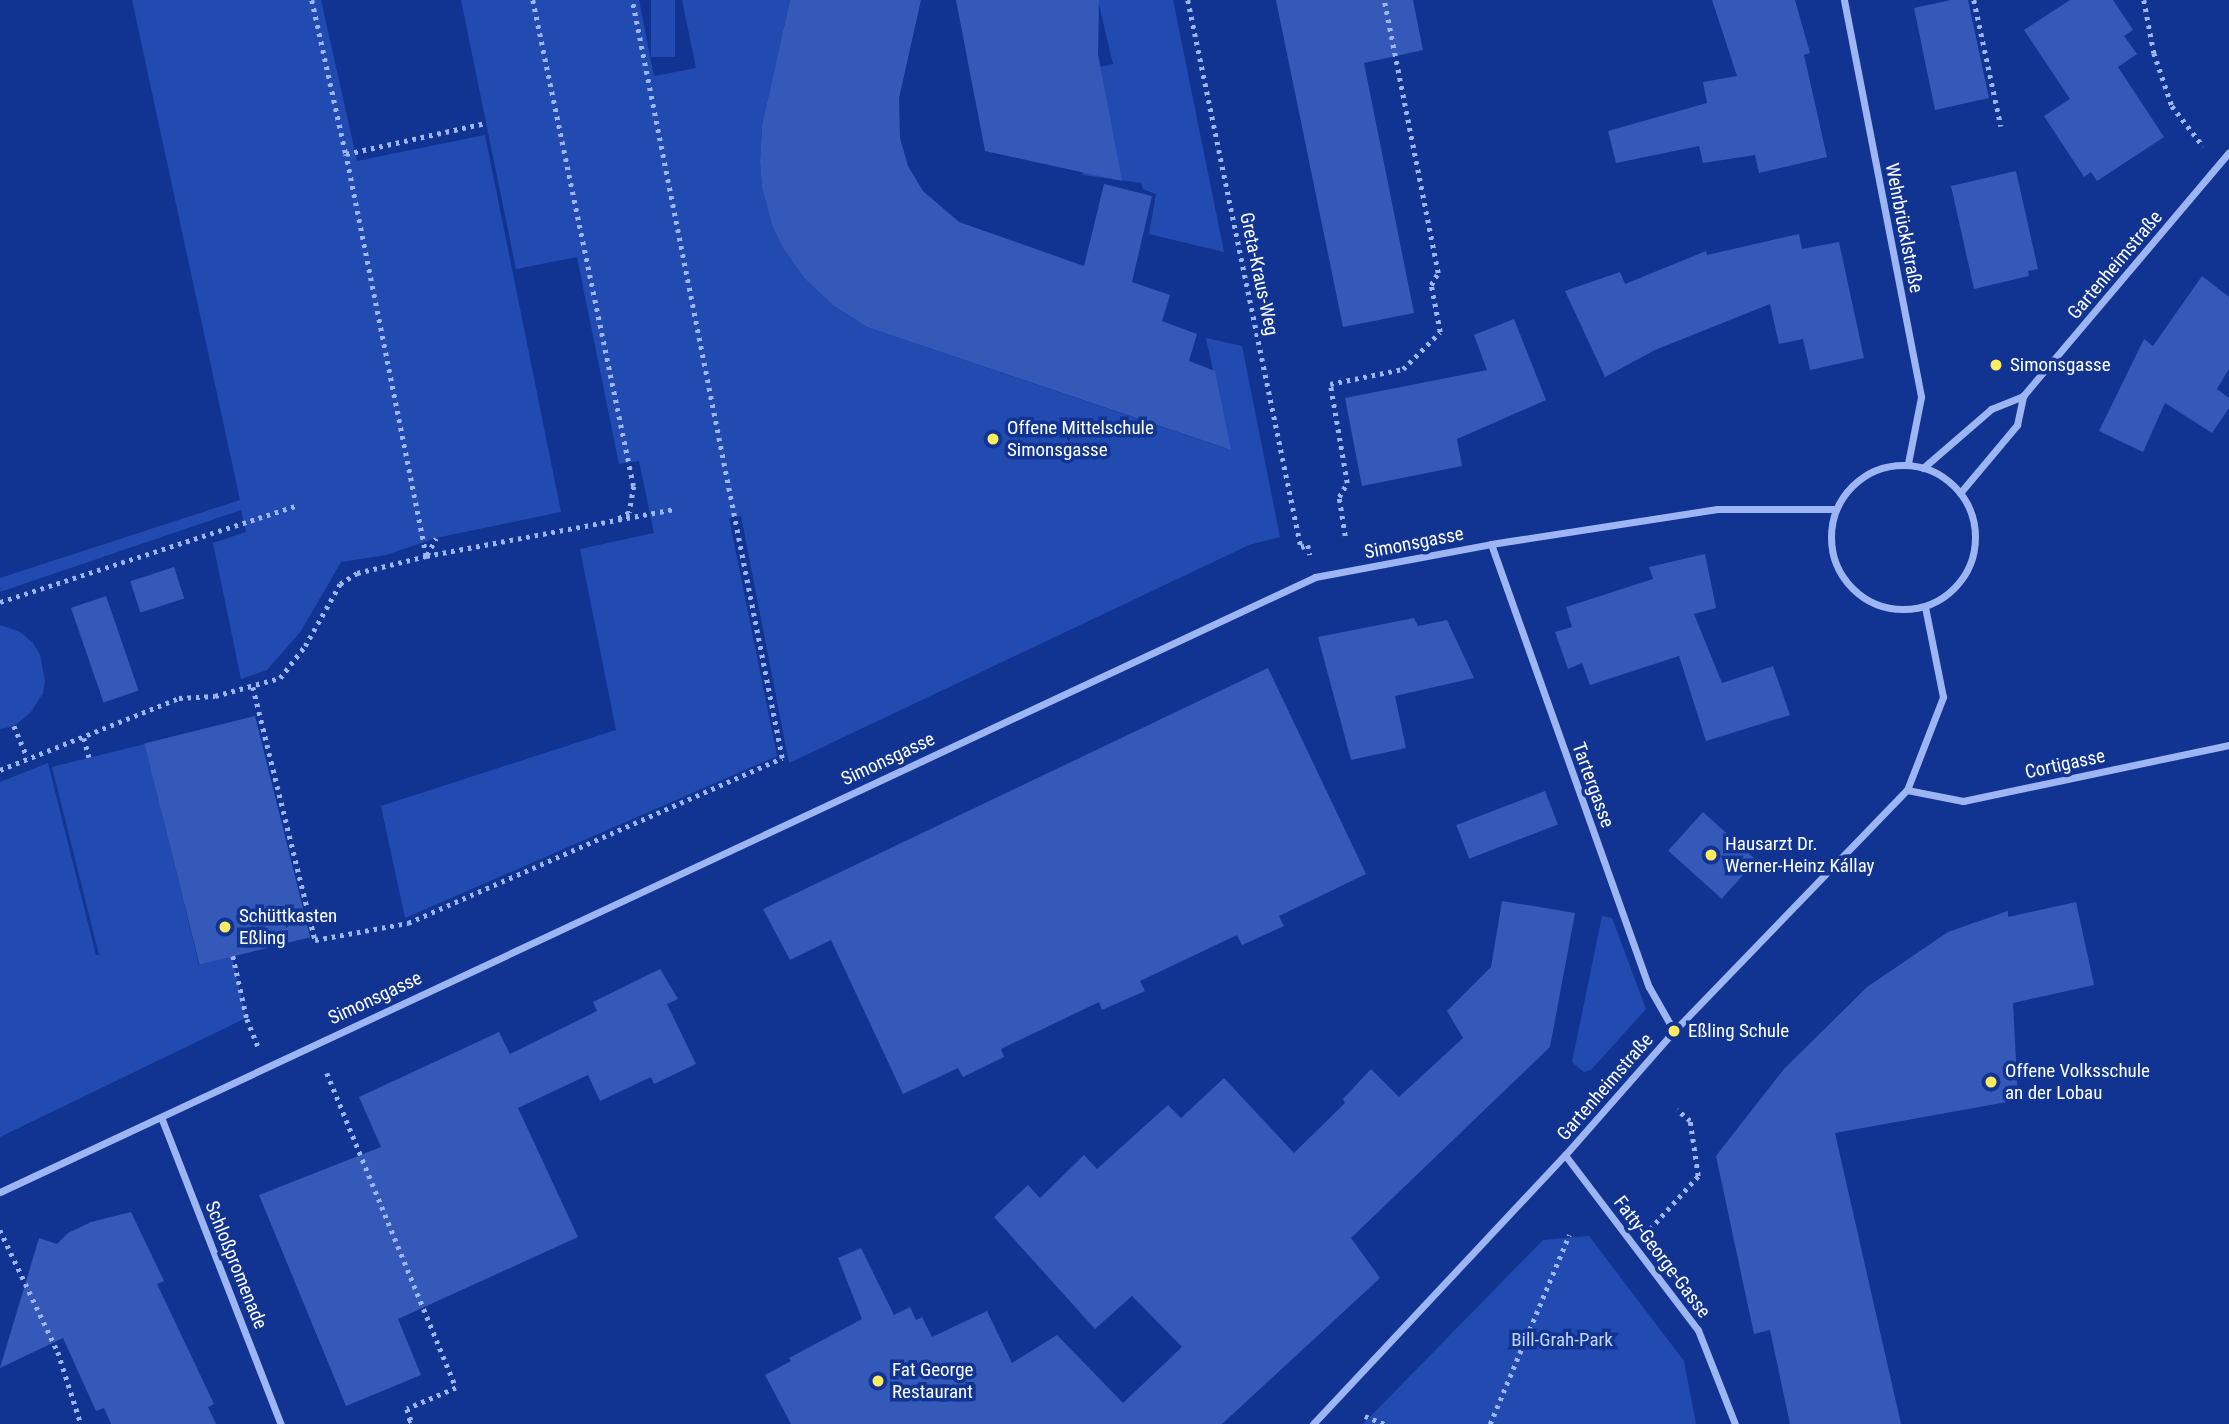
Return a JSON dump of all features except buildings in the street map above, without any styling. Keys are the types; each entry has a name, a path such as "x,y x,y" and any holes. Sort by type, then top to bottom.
{"street":[{"name":"Wehrbrücklstraße","path":"1844,0 1921,397 1908,463"},
{"name":"Gartenheimstraße","path":"1923,468 1991,409 2023,396 2229,152"},
{"name":"Gartenheimstraße","path":"1960,493 2017,425 2023,396"},
{"path":"1908,463 1923,468 1950,479 1972,510 1977,542 1962,581 1926,607 1897,610 1868,602 1838,573 1829,533 1834,509 1860,476 1908,463"},
{"name":"Simonsgasse","path":"0,1192 1315,577 1491,544 1717,509 1834,509"},
{"name":"Tartergasse","path":"1491,544 1649,987 1674,1031"},
{"name":"Gartenheimstraße","path":"1313,1424 1565,1155 1674,1031 1907,790 1943,697 1926,607"},
{"name":"Cortigasse","path":"1907,790 1963,801 2229,745"},
{"name":"Schloßpromenade","path":"160,1116 281,1424"},
{"name":"Fatty-George-Gasse","path":"1565,1155 1698,1330 1735,1424"}],"path":[{"path":"312,0 346,154 426,556"},
{"path":"533,0 634,486 629,513 614,521"},
{"path":"253,687 315,940 408,923 782,758 632,0"},
{"name":"Greta-Kraus-Weg","path":"1188,0 1301,547 1308,545"},
{"path":"1345,536 1339,497 1347,483 1330,384 1404,369 1440,332 1431,285 1438,273 1384,0"},
{"path":"1976,0 2001,126"},
{"path":"2144,0 2154,53 2172,106 2218,166"},
{"path":"346,154 486,123"},
{"path":"0,602 296,506"},
{"path":"0,770 179,698 215,695 280,678 306,646 340,584 357,573 426,556 675,509"},
{"path":"426,556 436,538"},
{"path":"14,726 27,757"},
{"path":"84,738 89,757"},
{"path":"233,956 247,1019 267,1066"},
{"path":"327,1073 456,1388 407,1409 411,1420 404,1424"},
{"path":"1649,1230 1698,1176 1690,1121 1677,1110"},
{"path":"0,1230 58,1352 81,1424"},
{"path":"1490,1424 1569,1234"},
{"path":"1365,1416 1385,1424"}],"green space":[{"path":"132,0 321,0 357,161 485,135 561,512 436,538 386,555 341,562 301,631 267,670 241,679 213,543 246,532 241,510 0,592 0,578 240,500"},
{"path":"461,0 639,0 654,76 696,68 682,0 790,0 762,125 760,163 762,188 772,225 805,279 834,306 867,327 1230,450 1206,338 1242,346 1280,537 1249,545 789,763 741,516 729,518 777,756 405,918 381,806 616,730 580,549 654,533 639,461 619,464 577,257 516,269"},
{"path":"651,0 675,0 675,57 651,57"},
{"path":"1098,0 1173,0 1224,252 1149,234 1156,194 1143,189 1141,183 1083,175 1078,157 1100,67 1113,64"},
{"path":"0,625 20,632 33,643 40,655 45,681 43,693 31,712 14,726 0,729"},
{"path":"145,744 199,965 232,956 246,1018 0,1137 0,782 48,763 96,955 99,955 52,767"},
{"path":"1602,916 1612,918 1646,1009 1591,1070 1584,1072 1572,1062"},
{"name":"Bill-Grah-Park","path":"1589,1236 1684,1361 1696,1424 1363,1424 1543,1240"}],"place":[{"name":"Simonsgasse","path":"1996,365"},
{"name":"Offene Mittelschule Simonsgasse","path":"993,439"},
{"name":"Hausarzt Dr. Werner-Heinz Kállay","path":"1711,855"},
{"name":"Schüttkasten Eßling","path":"225,927"},
{"name":"Eßling Schule","path":"1674,1031"},
{"name":"Offene Volksschule an der Lobau","path":"1991,1082"},
{"name":"Fat George Restaurant","path":"878,1381"}]}
